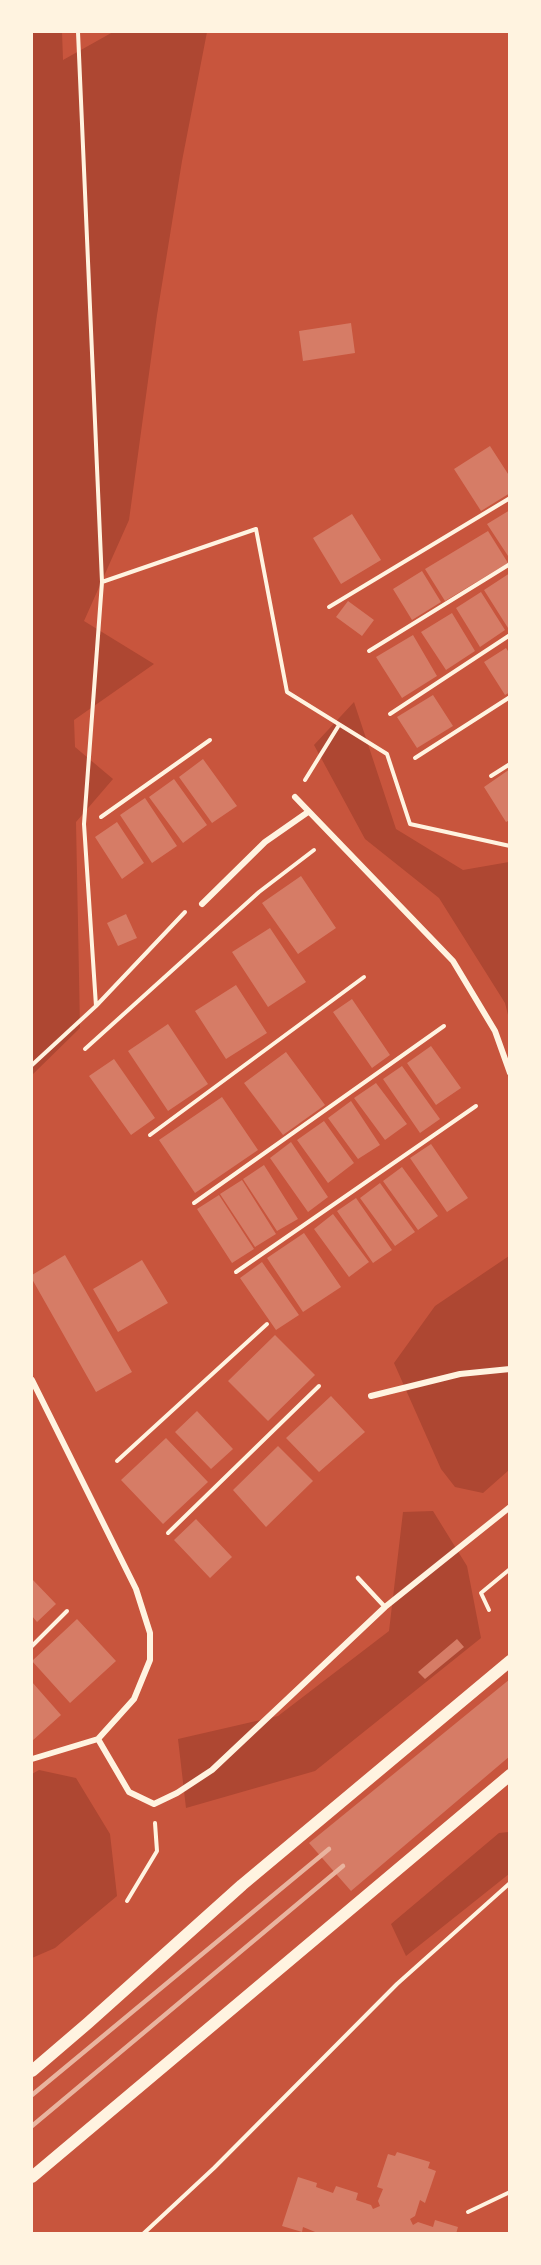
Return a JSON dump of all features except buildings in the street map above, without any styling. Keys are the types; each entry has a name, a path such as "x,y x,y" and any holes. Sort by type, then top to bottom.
{"main road":[{"path":"32,2071 242,1885 510,1661"},
{"path":"32,2177 510,1775"}],"street":[{"path":"295,797 453,961 495,1031 510,1074"},
{"path":"202,904 265,842 308,812"},
{"path":"371,1396 460,1374 510,1369"},
{"path":"32,1380 136,1589 150,1633 150,1660 134,1699 98,1739 32,1760"},
{"path":"98,1739 129,1792 154,1804 177,1792 212,1770 385,1607 510,1507"}],"lane":[{"path":"358,1578 385,1607"}],"path":[{"path":"78,32 102,582 84,824 96,1006"},
{"path":"329,607 510,498"},
{"path":"102,582 256,529 287,692 387,754 410,824 510,846"},
{"path":"369,651 510,564"},
{"path":"390,714 510,635"},
{"path":"415,758 510,697"},
{"path":"101,817 210,740"},
{"path":"491,776 510,764"},
{"path":"85,1049 259,892 314,850"},
{"path":"150,1135 364,977"},
{"path":"194,1203 444,1026"},
{"path":"236,1272 476,1106"},
{"path":"117,1461 267,1324"},
{"path":"168,1533 319,1386"},
{"path":"489,1610 481,1593 510,1569"},
{"path":"32,1646 67,1611"},
{"path":"127,1901 157,1851 154,1804"},
{"path":"143,2234 214,2168 397,1984 510,1883"},
{"path":"468,2212 510,2192"}],"shaded area":[{"path":"32,32 62,32 63,60 113,32 207,32 182,161 157,315 129,520 84,621 154,664 74,720 75,747 113,779 76,822 80,1028 32,1075"},
{"path":"354,702 396,829 463,870 509,862 509,1019 505,1003 439,898 365,839 314,745"},
{"path":"509,1256 509,1470 483,1493 455,1487 441,1469 394,1363 435,1306"},
{"path":"433,1511 467,1566 481,1638 315,1771 186,1808 178,1739 278,1716 389,1631 403,1512"},
{"path":"39,1770 76,1778 110,1834 117,1896 55,1948 32,1958 32,1774"},
{"path":"509,1832 509,1874 406,1956 391,1924 499,1833"}],"railway":[{"path":"32,2095 329,1849"},
{"path":"32,2126 343,1866"}]}
